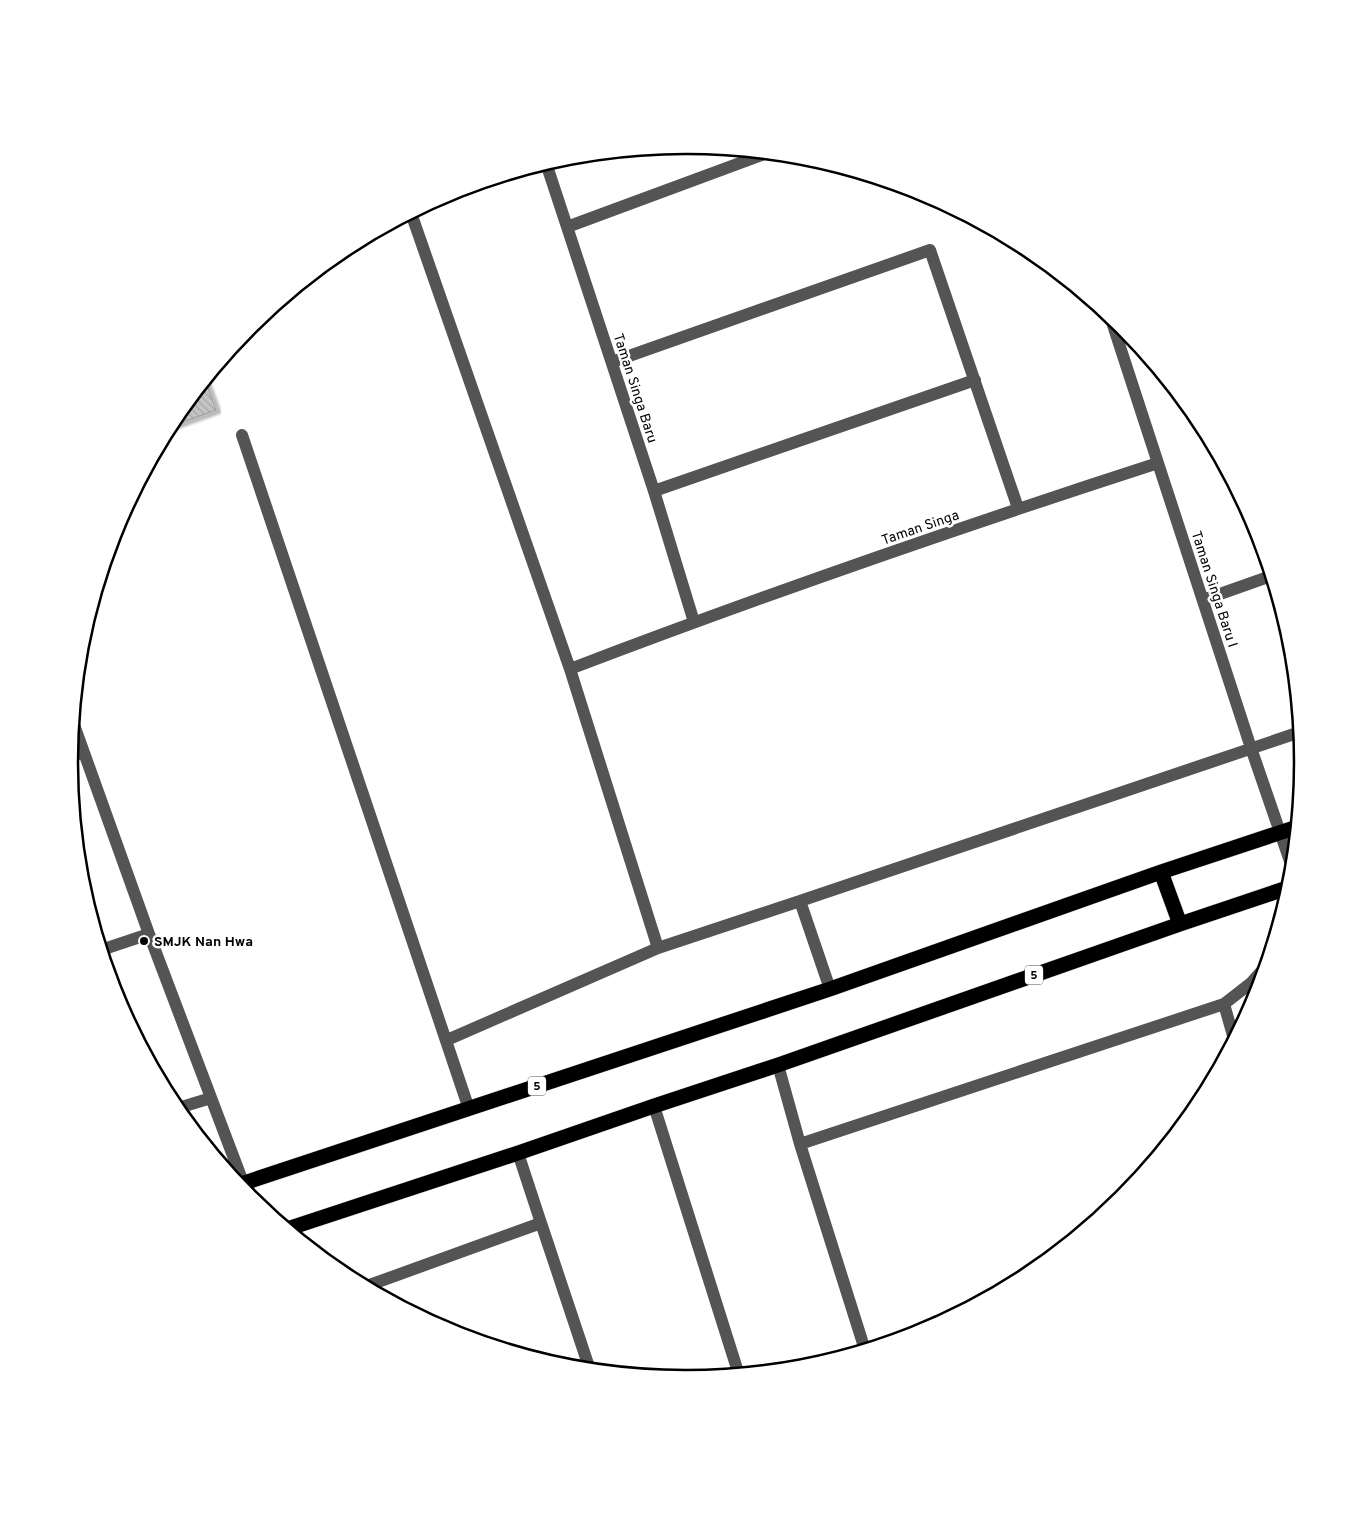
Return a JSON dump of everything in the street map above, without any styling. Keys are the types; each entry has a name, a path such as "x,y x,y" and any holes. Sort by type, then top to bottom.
{"highway":[{"name":"5","path":"246,1182 830,989 1161,872 1290,829"},
{"path":"1161,872 1180,924"},
{"name":"5","path":"294,1227 778,1065 1281,890"}],"street":[{"path":"567,226 754,158"},
{"name":"Taman Singa Baru","path":"548,170 654,491 694,622"},
{"path":"413,219 570,669 658,948"},
{"path":"612,362 930,250 1018,508"},
{"name":"Taman Singa Baru I","path":"1115,331 1287,854"},
{"path":"654,491 975,380"},
{"path":"242,436 469,1109"},
{"name":"Taman Singa","path":"570,669 694,622 1018,508 1158,463"},
{"path":"1203,600 1265,578"},
{"path":"446,1040 658,948 1293,734"},
{"path":"79,739 237,1173"},
{"path":"78,753 83,752"},
{"path":"800,901 830,989"},
{"path":"107,948 149,934"},
{"path":"800,1144 1224,1004 1254,980"},
{"path":"1224,1004 1232,1032"},
{"path":"778,1065 800,1144 863,1344"},
{"path":"184,1107 211,1098"},
{"path":"654,1106 737,1369"},
{"path":"518,1153 588,1363"},
{"path":"373,1284 542,1223"}],"building":[{"path":"207,387 216,410 181,423"}],"place":[{"name":"SMJK Nan Hwa","path":"144,941"}]}
